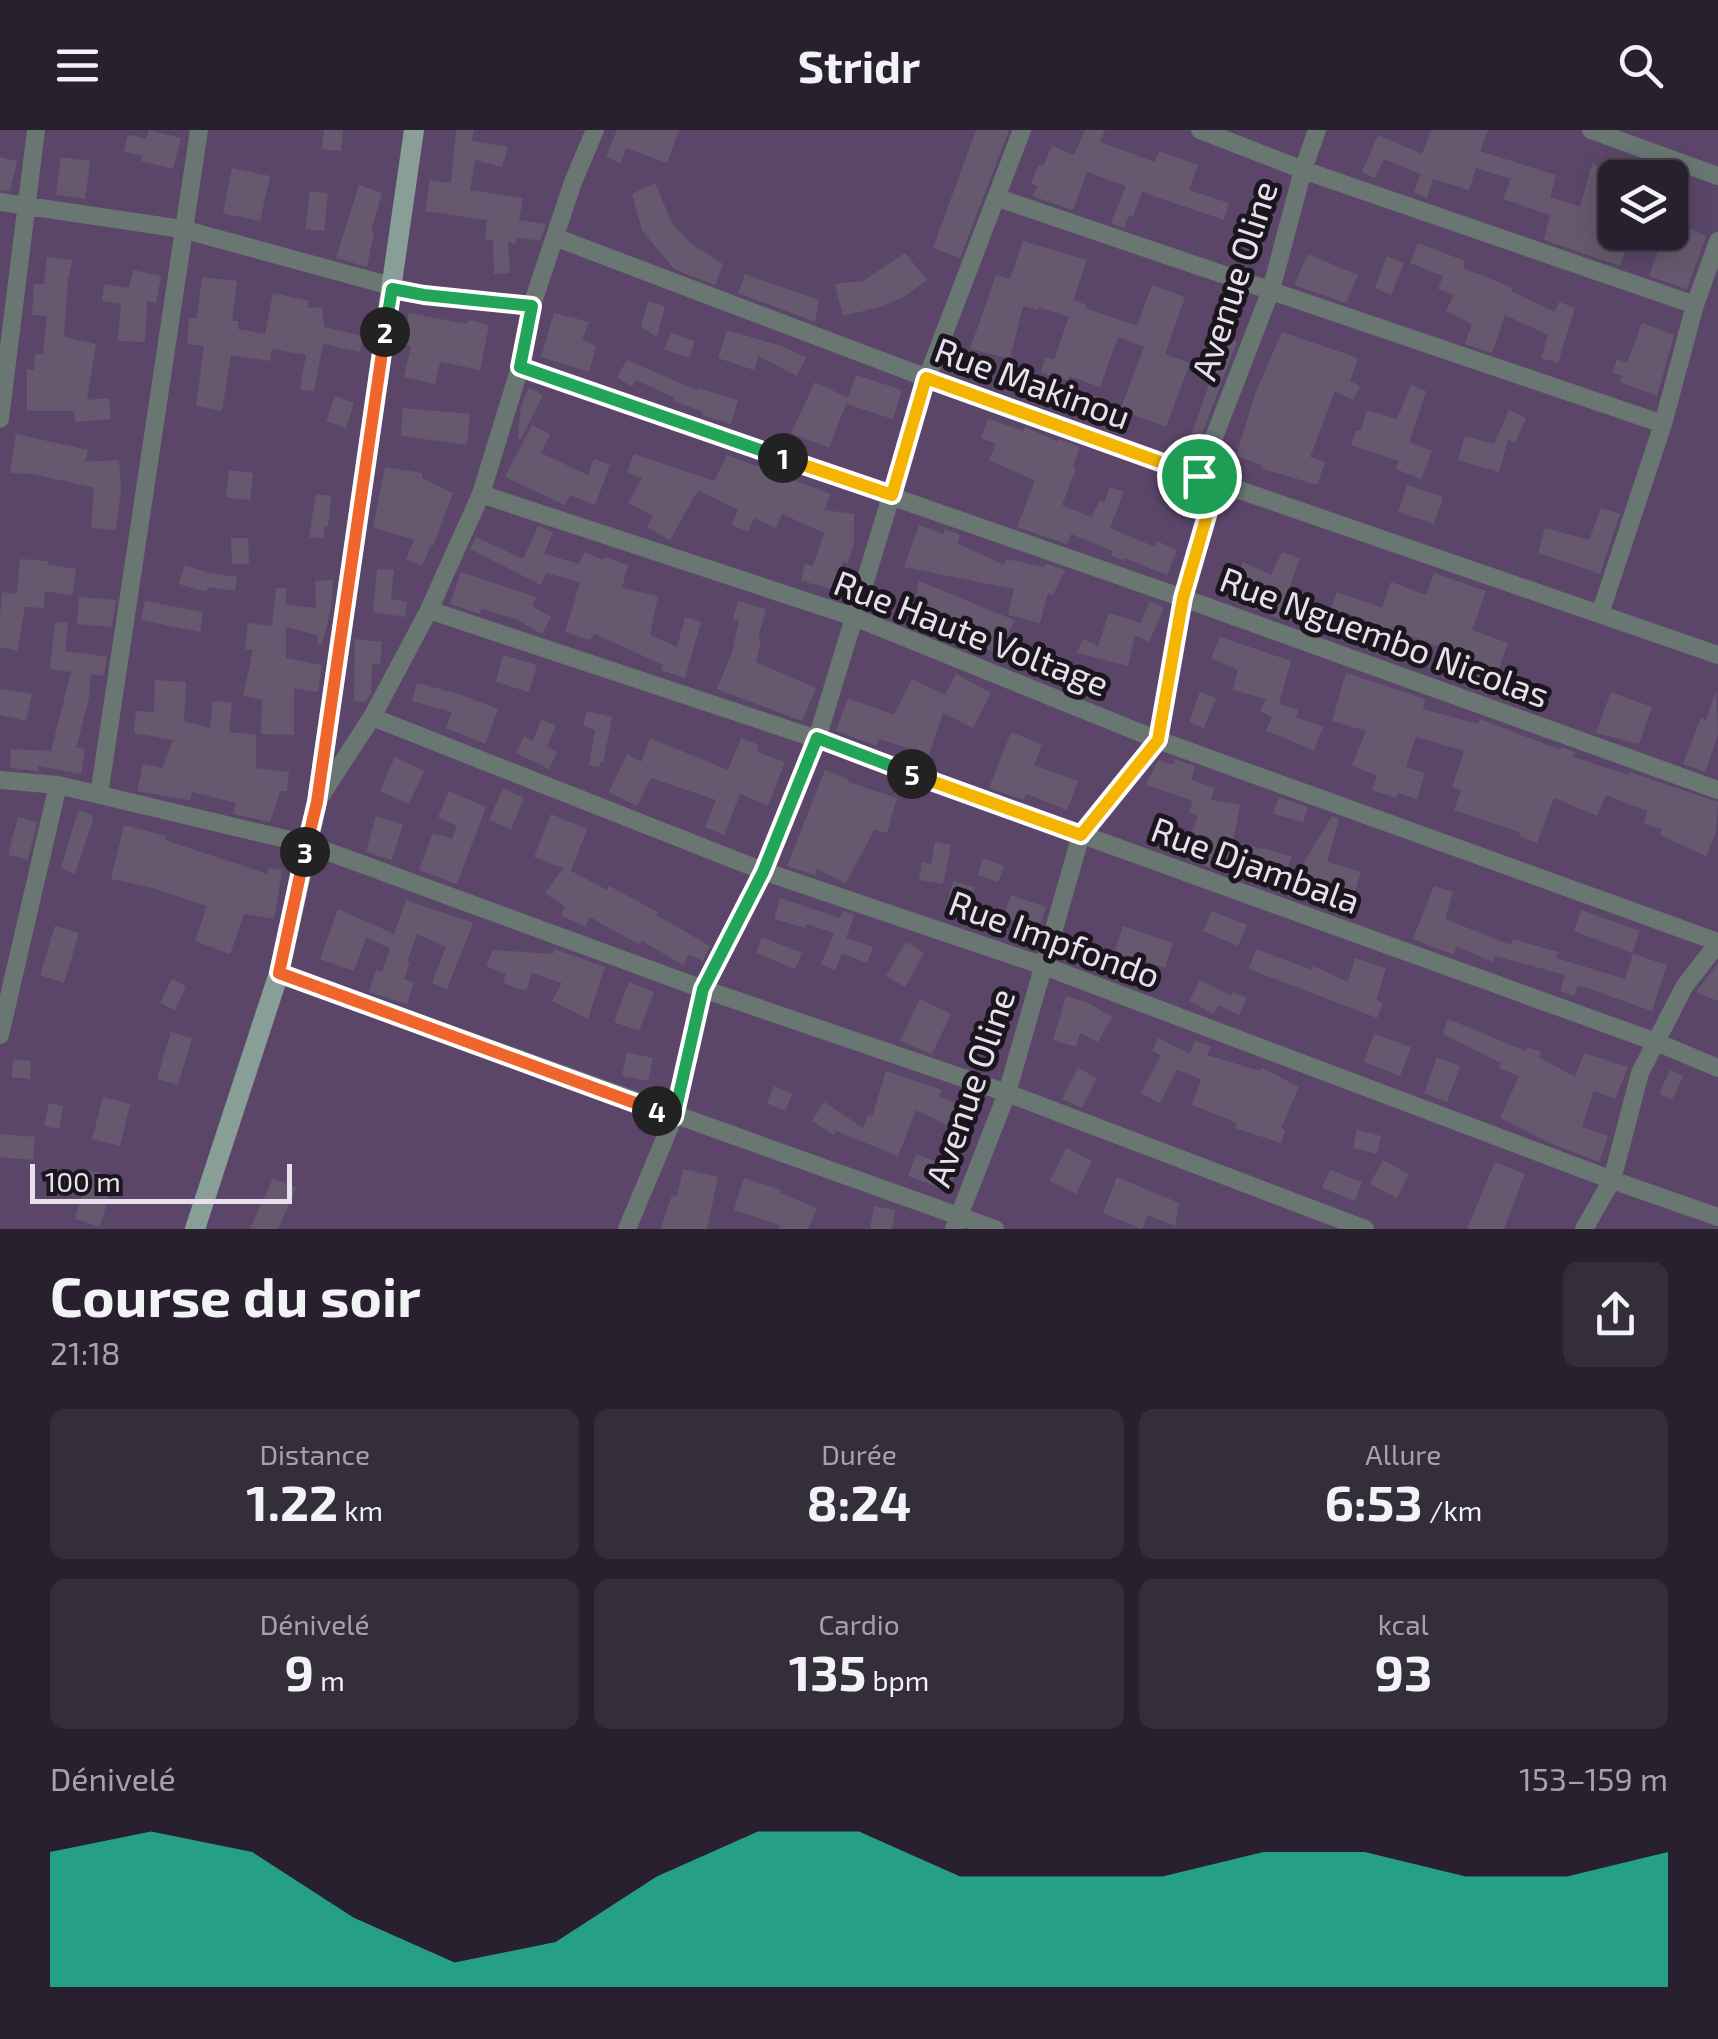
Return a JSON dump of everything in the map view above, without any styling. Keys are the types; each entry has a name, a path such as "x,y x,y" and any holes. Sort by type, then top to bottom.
{"main road":[{"path":"195,1229 279,973 317,802 414,130"}],"street":[{"path":"0,418 36,130"},
{"path":"99,794 199,130"},
{"path":"317,802 372,717 429,610 481,494 520,367 532,306 573,182 596,130"},
{"path":"633,1227 674,1117 703,989 763,872 817,738 926,378 1022,130"},
{"path":"1200,130 1303,170 1694,305"},
{"name":"Avenue Oline","path":"956,1222 1006,1093 1081,835 1158,740 1183,598 1212,498 1199,476 1271,290 1317,130"},
{"path":"1591,130 1718,176"},
{"path":"998,198 1663,424"},
{"path":"0,202 182,229 392,289 532,306"},
{"name":"Rue Makinou","path":"557,238 926,378 1718,655"},
{"path":"1600,614 1663,424 1694,305 1718,241"},
{"name":"Rue Nguembo Nicolas","path":"520,367 892,495 1718,790"},
{"name":"Rue Haute Voltage","path":"481,494 854,617 1158,740 1718,942"},
{"name":"Rue Djambala","path":"429,610 817,738 1656,1042 1718,1068"},
{"name":"Rue Impfondo","path":"372,717 763,872 1044,966 1612,1180 1718,1216"},
{"path":"0,780 58,785 307,844 703,989 1006,1093 1365,1229"},
{"path":"0,1035 58,785"},
{"path":"1584,1229 1612,1180 1640,1073 1684,987 1718,942"},
{"path":"279,973 674,1117 719,1129 956,1222 994,1229"}],"shaded area":[{"path":"0,130 1718,130 1718,1229 0,1229"}],"building":[{"path":"149,130 181,138 173,169 124,152 128,135 146,139"},
{"path":"324,130 343,130 341,151 322,149"},
{"path":"456,130 474,130 472,141 508,147 502,167 475,160 470,190 523,198 519,220 546,224 540,241 517,237 516,244 508,242 510,273 494,274 493,240 485,239 487,220 425,211 430,180 451,183"},
{"path":"617,130 679,130 667,163 626,148 621,163 606,157"},
{"path":"976,130 1009,130 960,258 933,248"},
{"path":"1085,130 1105,130 1100,142 1155,162 1159,151 1198,165 1189,190 1229,203 1224,220 1142,192 1124,228 1111,223 1126,186 1087,172 1073,210 1032,196 1038,186 1031,184 1038,165 1043,166 1052,146 1074,155"},
{"path":"1431,130 1488,130 1480,151 1556,175 1550,197 1580,207 1592,164 1598,166 1598,250 1626,250 1620,266 1544,240 1550,215 1503,199 1511,179 1476,168 1469,190 1433,179 1427,198 1414,193 1420,174 1384,159 1375,178 1362,172 1378,135 1422,154"},
{"path":"0,157 17,161 10,191 0,190"},
{"path":"61,157 90,161 85,199 56,195"},
{"path":"232,168 270,176 260,221 223,213"},
{"path":"655,183 672,223 690,243 723,264 715,285 674,269 642,230 632,194"},
{"path":"359,185 382,193 371,231 374,232 367,267 336,258"},
{"path":"310,191 328,193 324,231 305,229"},
{"path":"1688,228 1706,236 1687,289 1649,276 1658,250 1688,250"},
{"path":"1023,241 1087,260 1073,300 1137,326 1152,285 1185,297 1165,354 1190,363 1166,427 1120,410 1144,347 1118,337 1100,387 1069,376 1068,380 1041,373 1045,357 1054,360 1069,317 1023,306 1010,359 970,349 996,275 1010,279"},
{"path":"1418,243 1465,261 1463,268 1513,288 1511,291 1555,312 1559,302 1575,308 1558,363 1541,358 1548,335 1505,315 1492,353 1465,344 1472,324 1446,311 1454,295 1438,289 1443,276 1410,263"},
{"path":"905,253 927,280 904,297 843,316 835,284 863,281"},
{"path":"1308,254 1358,275 1346,303 1294,285"},
{"path":"1387,256 1404,263 1391,295 1375,288"},
{"path":"47,257 73,260 64,337 96,344 87,400 109,398 111,419 75,422 74,411 27,411 27,369 34,370 35,354 43,354 47,316 32,315 34,284 44,284"},
{"path":"133,270 161,276 156,303 147,301 145,342 118,341 121,304 102,301 104,284 129,288"},
{"path":"745,274 819,300 815,322 738,293"},
{"path":"202,277 237,281 232,321 238,321 238,329 265,334 273,293 309,301 308,308 322,307 324,327 363,336 360,352 323,344 314,391 300,389 306,355 272,349 270,361 231,355 222,411 196,406 204,346 187,344 189,318 197,318"},
{"path":"648,301 665,306 657,337 641,327"},
{"path":"409,313 489,325 480,370 440,362 435,384 404,377 411,346 401,344"},
{"path":"554,313 589,322 582,340 596,346 589,372 541,357"},
{"path":"1642,323 1674,335 1657,396 1620,382 1622,376 1612,372 1617,359 1627,363"},
{"path":"727,330 806,357 797,376 758,356 754,370 718,358"},
{"path":"1282,332 1358,358 1350,381 1360,386 1353,400 1335,391 1310,457 1325,462 1317,485 1236,456 1255,394"},
{"path":"671,333 695,341 689,358 664,349"},
{"path":"1229,339 1237,342 1201,436 1192,433 1212,376"},
{"path":"627,360 698,391 738,400 731,424 702,415 703,412 636,380 632,387 617,377"},
{"path":"856,375 902,390 893,419 846,404 829,448 791,433 815,382 848,398"},
{"path":"1411,385 1426,391 1409,442 1432,451 1421,479 1396,469 1399,461 1351,445 1356,430 1361,431 1367,410 1397,419"},
{"path":"529,388 543,395 521,439 521,406"},
{"path":"335,396 354,403 346,428 326,421"},
{"path":"403,408 470,414 467,445 401,436"},
{"path":"1509,410 1526,418 1515,443 1508,440 1499,472 1458,460 1465,436 1494,444"},
{"path":"988,419 1023,431 1025,427 1080,447 1062,505 1091,517 1100,500 1104,503 1110,487 1124,492 1110,528 1155,547 1157,541 1177,550 1167,575 1124,558 1123,561 1111,555 1113,551 1071,534 1067,544 1017,527 1035,481 989,460 996,444 981,438"},
{"path":"532,425 550,434 541,453 588,475 594,459 610,465 595,505 570,495 565,505 505,477"},
{"path":"16,434 88,450 85,462 119,460 121,489 116,530 91,528 94,488 33,474 10,473"},
{"path":"634,454 714,481 727,455 831,494 824,510 854,514 854,544 848,563 843,561 837,590 801,581 805,564 813,566 824,533 782,514 776,528 754,518 748,532 732,525 738,510 698,490 670,540 647,527 653,516 628,503 642,478 627,472"},
{"path":"385,467 422,473 422,478 453,493 422,566 406,559 414,540 373,527"},
{"path":"229,470 253,473 250,500 226,497"},
{"path":"1407,485 1443,497 1434,524 1398,512"},
{"path":"316,494 331,496 323,539 309,537"},
{"path":"1601,508 1620,514 1600,574 1538,553 1545,528 1589,540"},
{"path":"919,525 943,534 945,529 960,535 957,543 1004,565 1006,559 1065,570 1053,595 1048,593 1040,623 1008,615 1014,589 904,567"},
{"path":"538,526 553,532 544,554 579,564 585,552 628,565 622,588 658,596 650,635 677,647 685,617 701,622 685,678 661,670 663,665 595,634 590,640 565,632 580,582 546,573 541,585 470,549 476,537 523,559"},
{"path":"231,538 248,538 249,564 232,564"},
{"path":"1282,552 1300,558 1285,599 1313,609 1307,626 1227,598 1243,562 1271,575"},
{"path":"20,559 76,569 72,595 45,591 44,608 25,607 17,651 0,647 0,616 2,592 17,594"},
{"path":"185,565 237,577 235,591 208,587 207,592 179,584"},
{"path":"377,569 394,570 391,599 407,602 405,617 373,612"},
{"path":"461,572 536,597 532,606 551,617 542,634 514,618 481,609 480,614 450,604"},
{"path":"1434,573 1486,591 1472,630 1508,643 1490,694 1464,685 1473,659 1404,634 1396,658 1359,645 1367,621 1331,608 1337,592 1382,608 1391,582 1426,595"},
{"path":"333,580 322,645 318,645 318,635 286,627 286,658 322,665 318,692 294,688 294,735 261,734 262,700 243,696 253,650 245,649 248,623 272,626 276,588 286,588 286,605 316,608 315,581"},
{"path":"919,581 1014,620 1000,655 935,630 940,617 913,612"},
{"path":"79,597 116,600 112,627 77,624"},
{"path":"145,601 203,612 200,632 141,620"},
{"path":"738,601 766,609 756,662 816,688 802,721 717,689 732,652 739,621 733,619"},
{"path":"1150,601 1164,608 1149,642 1135,635 1128,666 1077,653 1083,639 1098,646 1109,613 1140,623"},
{"path":"55,622 68,623 65,651 107,657 104,676 91,674 76,748 85,749 81,774 38,766 38,771 10,768 11,749 51,751 71,672 50,669"},
{"path":"1220,637 1291,661 1279,704 1298,710 1296,717 1323,727 1314,750 1266,731 1272,717 1260,711 1266,699 1233,690 1238,670 1211,658"},
{"path":"355,639 382,642 380,664 372,664 371,692 366,702 354,701"},
{"path":"503,655 537,665 529,692 496,682"},
{"path":"1346,673 1425,699 1423,709 1478,724 1480,719 1560,750 1561,747 1575,752 1573,757 1718,802 1716,832 1706,856 1660,835 1662,829 1644,824 1647,811 1606,795 1597,816 1554,798 1537,843 1520,836 1521,833 1454,810 1461,790 1452,787 1464,751 1416,737 1406,767 1425,773 1417,799 1398,793 1396,798 1372,790 1377,776 1352,765 1366,731 1332,721"},
{"path":"956,674 991,693 973,728 943,713 929,755 879,739 877,746 836,731 848,698 894,715 912,679 945,695"},
{"path":"155,680 186,682 184,721 210,728 213,701 232,703 229,732 256,735 256,768 289,772 287,791 280,791 270,822 233,814 236,803 192,792 190,800 137,791 143,764 162,768 173,740 134,733 136,711 154,712"},
{"path":"417,683 498,709 485,744 446,728 452,712 412,701"},
{"path":"0,689 32,694 26,721 0,715"},
{"path":"1716,690 1718,735 1705,772 1683,764 1701,718 1706,720"},
{"path":"1200,692 1216,698 1204,728 1189,722"},
{"path":"1611,692 1652,707 1639,744 1596,733"},
{"path":"587,711 612,717 599,767 589,765 595,730 583,726"},
{"path":"541,720 556,725 547,747 557,752 549,769 516,753 524,736 533,741"},
{"path":"1011,732 1042,745 1034,765 1078,781 1067,810 1026,794 1024,800 989,788"},
{"path":"650,738 728,770 741,738 759,745 757,752 785,762 768,806 740,794 724,835 705,827 716,800 651,778 637,806 609,792 627,754 641,762"},
{"path":"395,757 424,771 409,804 380,791"},
{"path":"1175,759 1195,766 1191,780 1215,788 1211,800 1240,805 1233,841 1292,856 1287,871 1274,866 1271,878 1221,867 1219,871 1182,857 1198,816 1189,812 1193,801 1146,785 1158,760 1173,765"},
{"path":"825,770 897,798 887,833 874,830 846,883 817,869 815,875 787,866"},
{"path":"503,788 524,798 511,829 489,820"},
{"path":"449,791 486,807 457,884 419,870 433,833 452,839 457,826 438,817"},
{"path":"1279,797 1308,807 1303,823 1273,813"},
{"path":"78,811 91,814 93,820 75,874 61,868"},
{"path":"551,814 587,829 571,871 658,912 656,915 710,946 703,961 689,955 683,965 590,917 585,927 561,915 565,907 545,893 563,868 534,857"},
{"path":"376,816 403,824 392,860 366,852"},
{"path":"1332,816 1339,819 1327,862 1361,872 1347,917 1328,910 1334,890 1296,875"},
{"path":"18,817 37,822 28,860 8,855"},
{"path":"124,825 166,836 165,840 268,874 269,868 282,870 274,919 244,914 230,954 195,941 207,906 111,879"},
{"path":"935,842 951,845 943,884 919,880 922,862 931,864"},
{"path":"983,858 1004,866 998,882 978,875"},
{"path":"953,881 975,887 968,913 946,906"},
{"path":"1434,886 1453,892 1445,919 1511,945 1513,939 1558,952 1556,958 1625,979 1633,954 1667,965 1652,1011 1578,985 1574,996 1560,991 1565,975 1495,956 1493,962 1456,946 1454,955 1413,939"},
{"path":"1011,895 1046,907 1039,929 1003,917"},
{"path":"780,898 840,918 843,911 854,915 846,938 873,947 867,963 842,953 835,970 821,964 834,933 774,919"},
{"path":"406,900 473,923 447,989 432,983 446,947 417,934 404,979 414,982 407,1004 369,992 376,970 382,972 390,948 366,938 354,971 320,959 338,909 394,934"},
{"path":"1581,910 1640,931 1632,953 1574,931"},
{"path":"1212,911 1247,925 1238,946 1203,931"},
{"path":"55,926 79,933 64,983 40,975"},
{"path":"1123,926 1173,943 1165,968 1134,957 1125,983 1106,976"},
{"path":"762,937 802,953 795,969 756,953"},
{"path":"906,942 924,953 905,987 886,976"},
{"path":"554,949 605,967 588,1019 552,1001 562,983 532,973 526,991 503,983 506,974 486,966 493,950 553,954"},
{"path":"1256,949 1312,970 1313,966 1348,982 1355,958 1386,968 1376,1000 1383,1003 1377,1018 1249,969"},
{"path":"1718,963 1718,1001 1696,992"},
{"path":"172,979 186,986 175,1010 160,1003"},
{"path":"1200,980 1232,996 1233,992 1247,998 1239,1015 1218,1005 1214,1014 1189,1001"},
{"path":"629,982 654,992 639,1031 614,1022"},
{"path":"1003,993 1017,997 1010,1022 996,1018"},
{"path":"1066,996 1112,1017 1098,1042 1080,1033 1076,1047 1053,1040"},
{"path":"920,999 951,1014 932,1054 900,1041"},
{"path":"1448,1019 1526,1051 1527,1047 1541,1052 1539,1057 1575,1077 1584,1053 1628,1067 1615,1099 1594,1091 1582,1127 1608,1136 1599,1162 1500,1118 1519,1076 1443,1034"},
{"path":"171,1032 192,1038 178,1085 157,1079"},
{"path":"1374,1034 1411,1047 1400,1076 1364,1062"},
{"path":"1158,1038 1190,1054 1195,1041 1211,1047 1207,1055 1260,1071 1262,1068 1299,1087 1281,1128 1285,1130 1281,1143 1235,1128 1237,1123 1192,1105 1201,1079 1177,1070 1160,1103 1141,1093 1161,1055 1152,1051"},
{"path":"627,1052 653,1058 648,1081 622,1076"},
{"path":"1437,1057 1460,1066 1447,1102 1424,1093"},
{"path":"13,1059 31,1061 30,1079 12,1077"},
{"path":"1078,1068 1097,1078 1082,1108 1062,1099"},
{"path":"1670,1070 1683,1076 1672,1100 1659,1094"},
{"path":"886,1071 942,1090 939,1096 978,1113 967,1140 916,1110 898,1156 836,1131 834,1135 812,1121 824,1102 863,1128 868,1115 872,1117"},
{"path":"774,1086 792,1094 785,1111 767,1103"},
{"path":"103,1097 130,1104 120,1146 92,1139"},
{"path":"49,1103 63,1106 59,1129 44,1126"},
{"path":"1357,1130 1381,1136 1377,1154 1353,1148"},
{"path":"0,1134 35,1137 33,1160 0,1157"},
{"path":"1066,1148 1092,1161 1076,1194 1050,1181"},
{"path":"916,1154 957,1169 949,1191 908,1176"},
{"path":"1383,1160 1409,1174 1397,1198 1370,1184"},
{"path":"1495,1162 1525,1174 1504,1229 1467,1229"},
{"path":"683,1169 718,1177 707,1229 660,1229 672,1196 677,1197"},
{"path":"89,1170 114,1177 100,1227 75,1219"},
{"path":"1330,1170 1362,1182 1355,1201 1322,1188"},
{"path":"1117,1177 1179,1203 1175,1226 1148,1215 1142,1229 1103,1213"},
{"path":"273,1178 296,1188 278,1229 250,1229"},
{"path":"744,1178 817,1208 808,1229 779,1229 780,1225 734,1210"},
{"path":"874,1206 895,1210 892,1229 870,1229"}],"route":[{"path":"392,289 532,306 520,367 892,495 926,378 1199,476 1212,498 1183,598 1158,740 1081,835 817,738 763,872 703,989 674,1117 279,973 317,802 392,289"}]}
